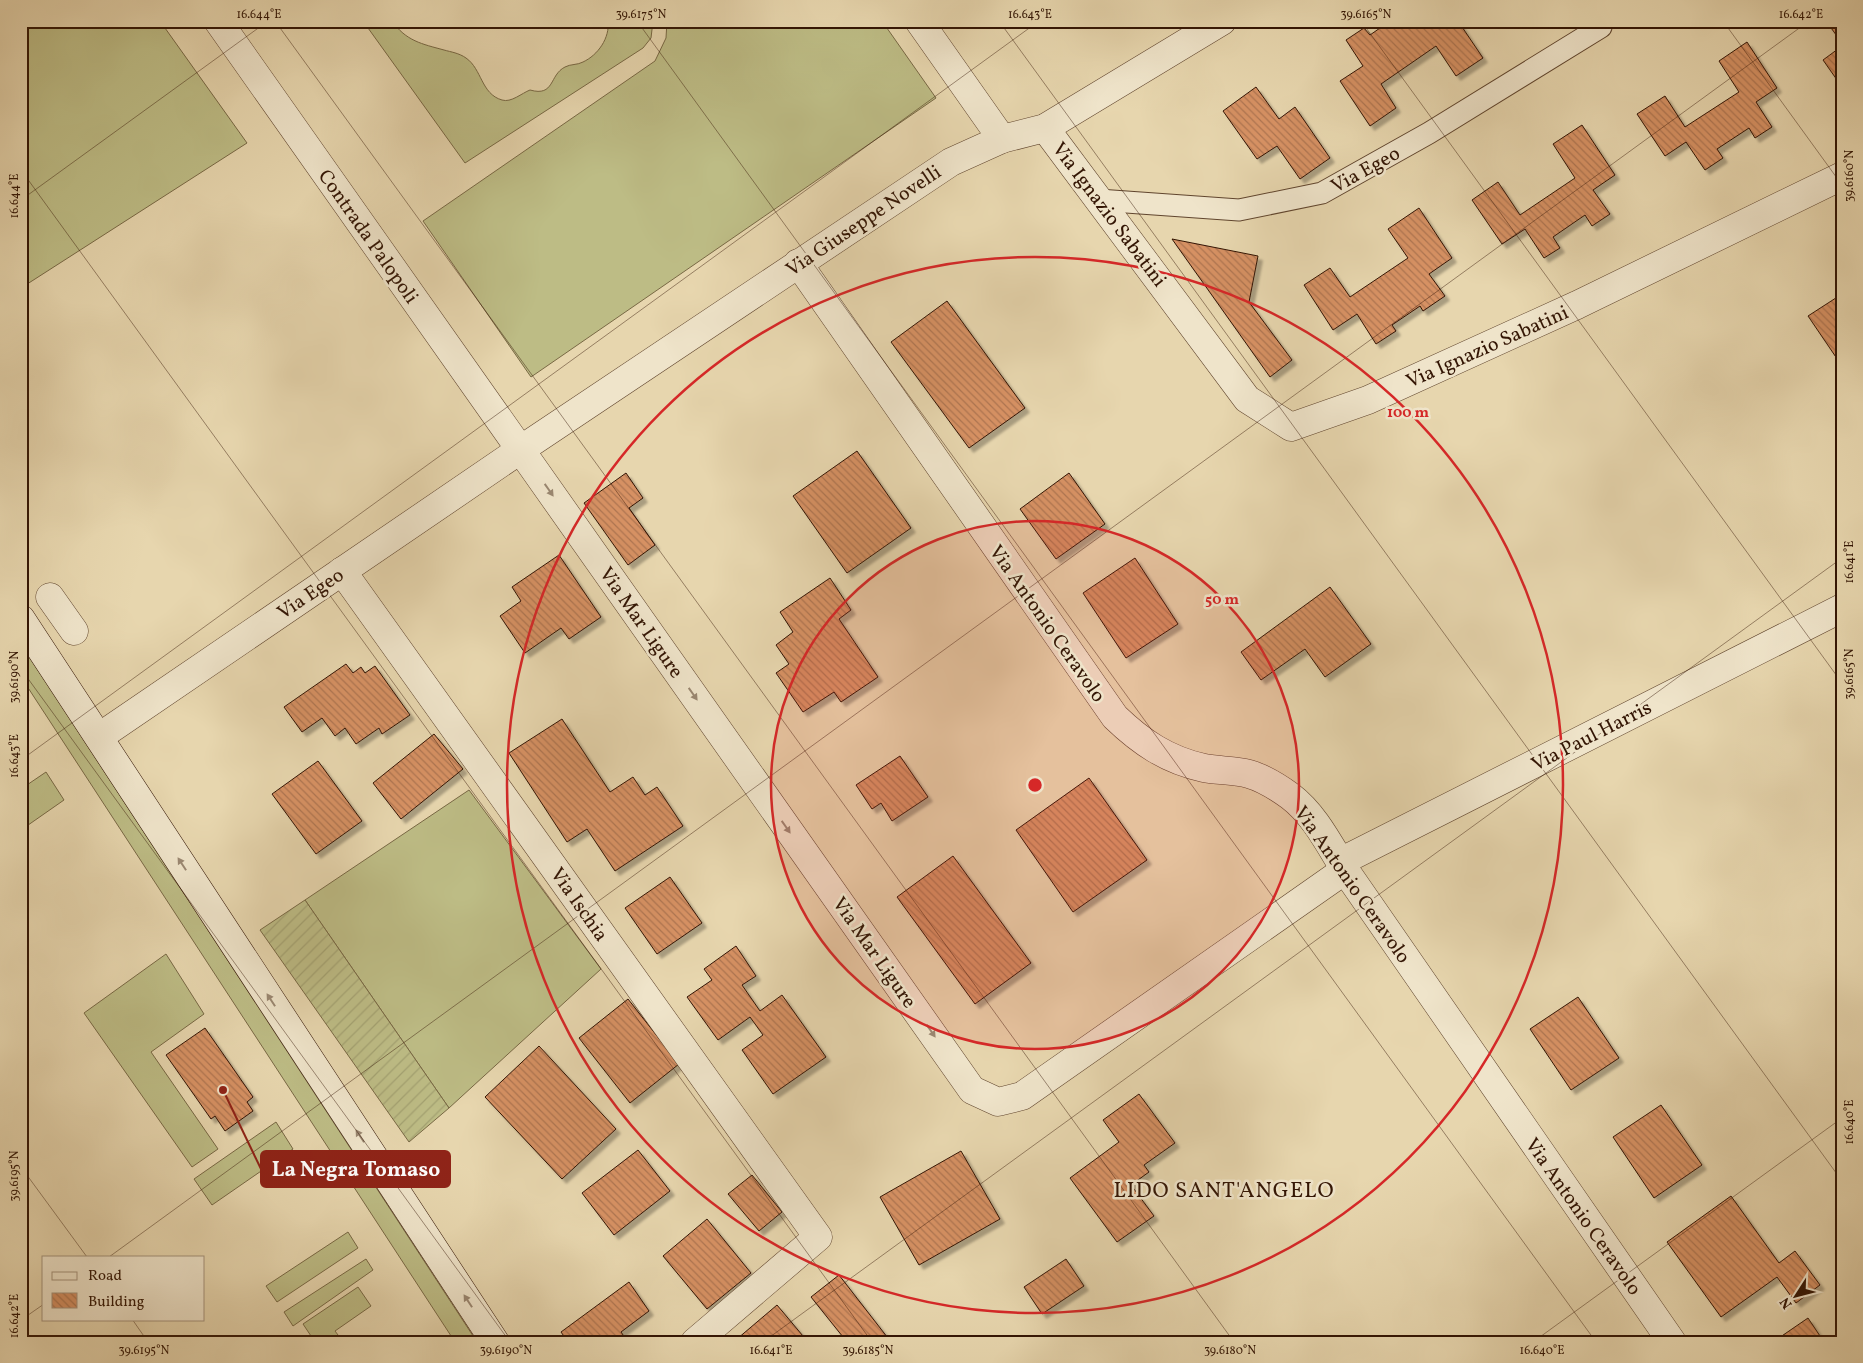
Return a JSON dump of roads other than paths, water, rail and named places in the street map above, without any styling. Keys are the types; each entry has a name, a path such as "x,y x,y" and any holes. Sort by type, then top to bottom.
{"street":[{"name":"Contrada Palopoli","path":"218,21 520,450"},
{"path":"919,21 1002,139"},
{"name":"Via Giuseppe Novelli","path":"520,450 950,162 1002,139 1045,128 1222,21"},
{"name":"Via Ignazio Sabatini","path":"1045,128 1247,399 1291,427 1368,400 1577,306 1842,176"},
{"name":"Via Antonio Ceravolo","path":"798,263 1115,717 1136,738 1182,761 1204,768 1251,774 1291,797 1312,817 1342,866 1672,1342"},
{"name":"Via Egeo","path":"99,737 520,450"},
{"name":"Via Mar Ligure","path":"520,450 972,1090 998,1102 1022,1096 1342,866"},
{"name":"Via Ischia","path":"342,571 818,1237 695,1342"},
{"path":"50,597 74,632"},
{"name":"Via Paul Harris","path":"1342,866 1842,608"},
{"path":"21,619 495,1342"}],"lane":[{"name":"Via Egeo","path":"1098,200 1239,210 1322,193 1429,133 1601,26"}],"place":[{"name":"La Negra Tomaso","path":"223,1090"}],"district":[{"name":"LIDO SANT'ANGELO","path":"1224,1189"}]}
